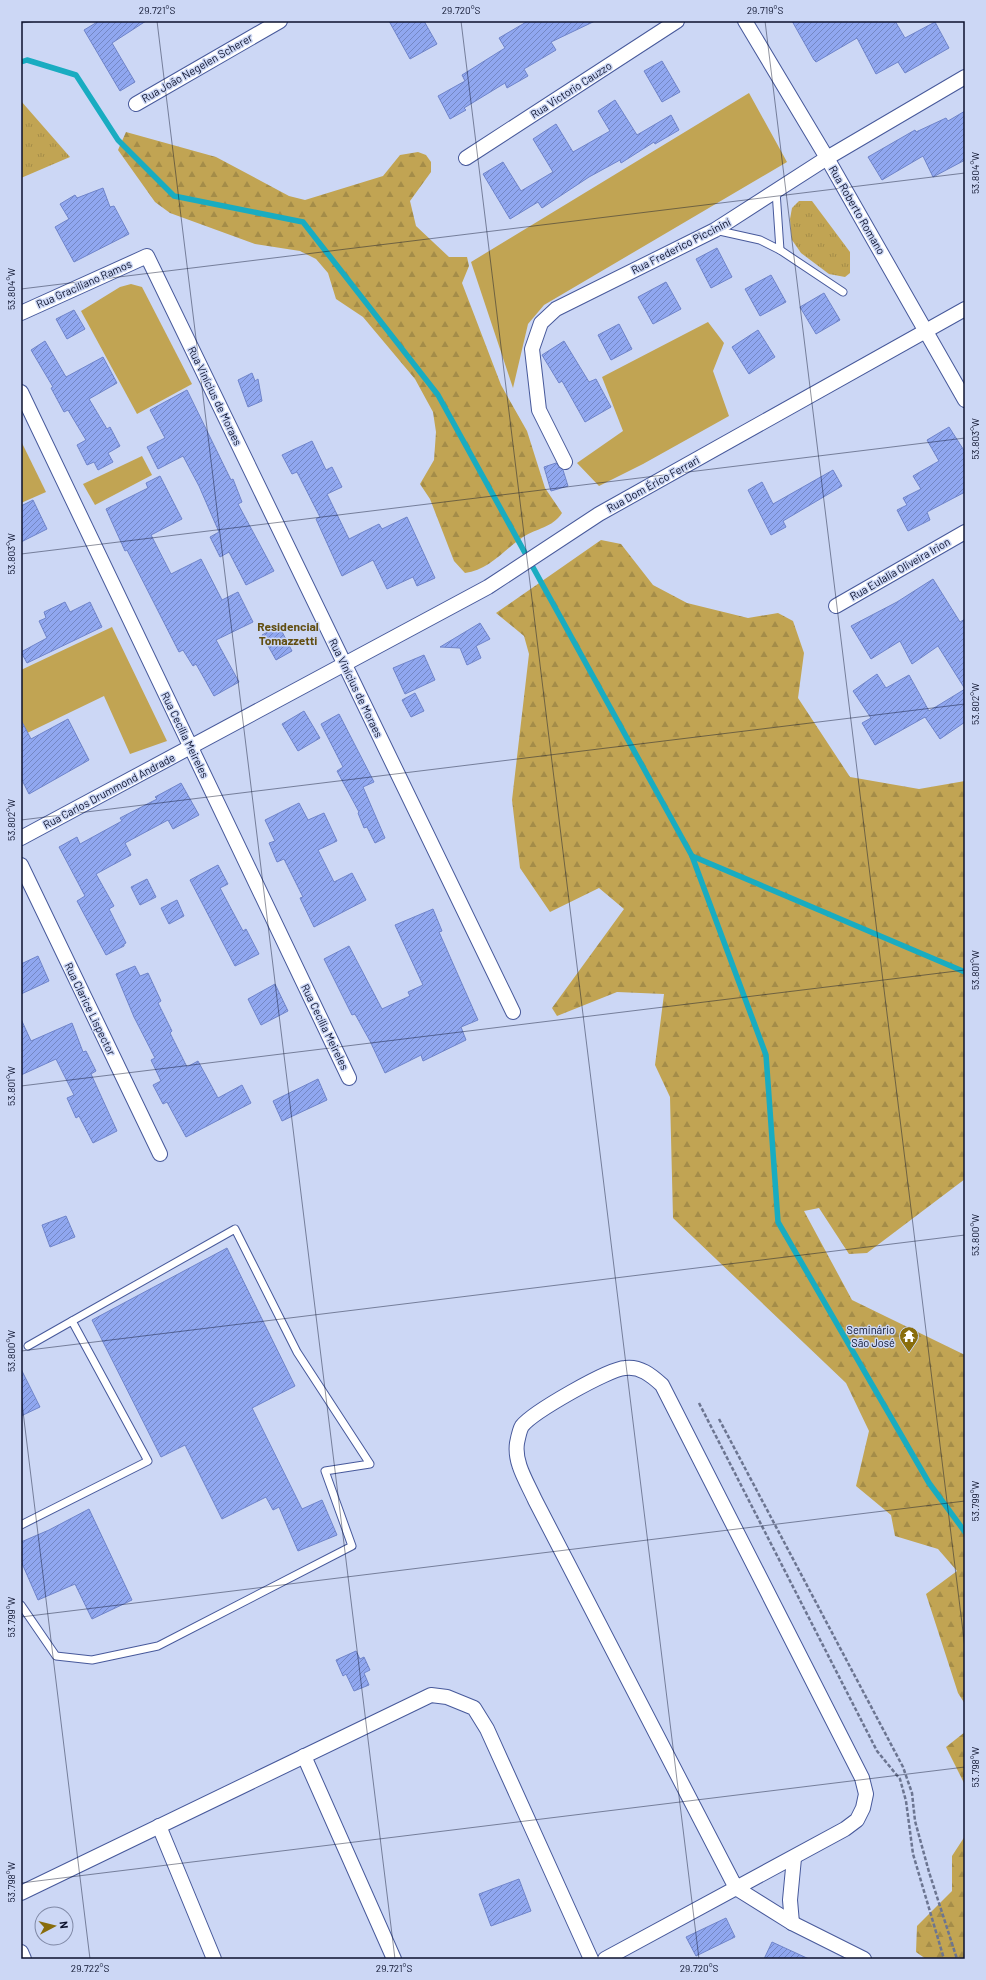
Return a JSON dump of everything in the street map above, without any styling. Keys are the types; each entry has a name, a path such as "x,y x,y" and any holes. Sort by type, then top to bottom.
{"street":[{"name":"Rua João Negelen Scherer","path":"136,104 280,21"},
{"name":"Rua Victorio Cauzzo","path":"466,158 677,21"},
{"name":"Rua Roberto Romano","path":"745,21 827,158 965,400"},
{"name":"Rua Frederico Piccinini","path":"565,462 539,410 532,349 541,323 556,308 715,230 827,158 965,77"},
{"name":"Rua Graciliano Ramos","path":"21,313 147,256"},
{"name":"Rua Vinícius de Moraes","path":"147,256 513,1012"},
{"name":"Rua Dom Érico Ferrari","path":"344,664 488,587 599,514 965,309"},
{"name":"Rua Cecília Meireles","path":"21,392 349,1078"},
{"name":"Rua Eulalia Oliveira Irion","path":"836,606 965,532"},
{"name":"Rua Carlos Drummond Andrade","path":"21,838 344,664"},
{"name":"Rua Clarice Lispector","path":"21,865 160,1154"},
{"path":"605,1959 736,1888 794,1858 846,1829 856,1820 864,1808 866,1794 862,1778 662,1385 651,1375 640,1369 624,1368 610,1371 537,1413 522,1426 517,1442 516,1459 535,1500 736,1888 792,1923 864,1959"},
{"path":"21,1893 431,1695 447,1697 474,1708 487,1729 591,1959"},
{"path":"304,1756 394,1959"},
{"path":"159,1826 214,1959"},
{"path":"792,1923 790,1900 794,1858"},
{"path":"21,1952 24,1959"}],"lane":[{"path":"776,191 780,250"},
{"path":"715,230 760,240 780,250 843,292"},
{"path":"21,1605 56,1656 92,1660 158,1646 352,1546 325,1471 370,1464 298,1352 235,1229 28,1346"},
{"path":"21,1525 148,1461 72,1321"}],"path":[{"path":"698,1403 877,1751 900,1779 906,1801 913,1854 944,1959"},
{"path":"719,1419 903,1767 912,1793 915,1821 929,1872 956,1959"}],"green space":[{"path":"749,93 787,162 544,305 528,324 513,388 471,262"},
{"path":"21,101 70,157 21,178"},
{"path":"126,132 216,157 289,196 305,200 383,176 400,155 418,152 426,155 431,162 431,172 410,201 416,226 449,257 467,257 469,266 462,283 501,385 527,431 545,488 562,513 558,518 549,525 523,537 489,564 465,573 454,561 430,499 420,484 434,460 436,432 433,412 415,379 363,317 336,299 328,273 316,259 300,251 255,244 170,213 155,202 118,150"},
{"path":"799,201 812,201 850,252 850,273 845,277 829,274 801,253 792,240 790,219 792,208"},
{"path":"131,284 142,287 192,384 137,414 81,311 120,287"},
{"path":"708,322 724,343 713,371 729,416 643,464 599,486 577,463 623,431 602,377"},
{"path":"21,441 46,492 21,503"},
{"path":"142,456 152,475 95,505 83,484"},
{"path":"601,540 621,544 653,585 687,603 748,618 778,613 793,621 804,653 798,698 850,777 919,789 965,781 965,1179 867,1253 849,1254 819,1208 804,1211 852,1300 965,1355 965,1704 958,1693 926,1594 957,1571 938,1549 895,1536 891,1515 856,1486 869,1431 846,1383 673,1218 670,1097 655,1065 664,994 617,992 557,1016 552,1008 624,909 599,888 550,912 520,868 512,800 529,654 524,636 496,613"},
{"path":"112,627 167,741 130,754 104,696 21,736 21,670"},
{"path":"965,1732 965,1785 946,1747"},
{"path":"965,1836 965,1959 926,1959 916,1952 917,1926 952,1891 952,1856"}],"building":[{"path":"99,21 146,21 112,43 135,82 120,91 84,30"},
{"path":"389,21 424,21 437,44 410,59"},
{"path":"528,21 595,21 551,42 556,50 524,69 528,76 507,88 505,83 464,108 466,110 450,119 438,96 465,81 462,75 505,48 499,38"},
{"path":"792,21 895,21 905,38 935,22 949,48 905,73 898,62 876,74 857,38 816,62"},
{"path":"662,61 680,92 662,102 644,71"},
{"path":"615,100 637,135 671,115 679,130 655,144 654,142 621,163 620,160 589,177 542,208 538,202 510,219 483,174 503,162 521,191 553,172 533,139 556,124 573,152 610,131 598,111"},
{"path":"965,111 965,160 933,177 923,156 882,180 868,157 915,130 916,132 946,118 948,121"},
{"path":"103,188 110,207 114,206 129,234 74,262 55,227 69,219 60,204 75,195 77,198"},
{"path":"717,248 732,277 711,288 696,259"},
{"path":"771,275 786,302 760,316 745,289"},
{"path":"666,282 681,309 653,324 638,297"},
{"path":"824,293 840,320 816,334 800,307"},
{"path":"74,310 85,329 67,339 56,319"},
{"path":"619,324 632,349 611,360 598,335"},
{"path":"758,330 775,357 749,374 732,347"},
{"path":"45,341 66,377 103,357 117,383 89,399 107,429 110,427 120,446 108,453 113,462 98,470 94,462 87,465 77,445 86,440 68,410 64,412 51,388 53,387 31,350"},
{"path":"564,341 589,382 596,379 611,407 585,422 562,381 559,383 542,355"},
{"path":"252,373 255,381 258,379 262,401 248,407 238,380"},
{"path":"187,390 231,480 233,479 242,502 238,504 274,571 246,585 229,552 220,557 210,537 219,532 199,486 183,456 158,469 147,447 165,438 150,410"},
{"path":"949,427 965,452 965,492 927,512 930,520 908,531 897,510 907,505 903,498 921,489 913,476 939,461 927,440"},
{"path":"312,441 326,470 332,467 342,487 327,494 349,539 379,524 382,529 407,517 435,578 417,586 413,577 387,589 373,560 342,576 316,519 320,517 297,472 292,474 282,455"},
{"path":"556,463 563,470 568,486 551,491 544,467"},
{"path":"833,470 842,486 783,521 786,527 771,535 748,490 762,482 773,504"},
{"path":"160,476 182,519 151,535 171,574 201,559 222,600 238,592 253,622 216,640 239,682 214,696 196,664 193,666 183,650 179,652 127,550 125,551 106,509 148,488 146,483"},
{"path":"33,500 47,529 21,542 21,506"},
{"path":"933,579 960,622 965,619 965,689 938,646 912,664 900,641 871,659 851,626 897,602"},
{"path":"65,602 70,612 90,602 102,627 27,663 21,652 47,638 39,621 46,618 44,612"},
{"path":"480,623 490,639 476,646 481,658 467,665 460,648 440,647"},
{"path":"279,626 292,651 276,660 262,635"},
{"path":"424,655 435,680 405,694 393,668"},
{"path":"877,674 886,688 909,675 929,711 965,689 965,722 940,739 925,717 875,745 862,723 871,718 853,691"},
{"path":"415,693 424,711 411,717 402,700"},
{"path":"304,711 320,738 298,751 282,724"},
{"path":"339,714 374,782 363,787 385,838 375,843 367,827 364,828 358,813 359,812 337,771 343,767 321,724"},
{"path":"68,719 89,760 29,794 21,778 21,720 31,739"},
{"path":"181,783 199,815 173,829 168,820 125,843 131,855 96,874 114,906 109,909 126,943 124,946 106,955 77,901 85,896 59,847 77,837 80,844 122,821 120,818 157,799 155,797"},
{"path":"299,803 308,820 324,813 337,841 318,850 334,882 352,873 366,900 314,927 300,898 303,897 284,859 277,862 269,843 275,841 265,820"},
{"path":"218,865 228,884 220,888 243,931 246,929 259,954 235,966 190,880"},
{"path":"147,879 156,897 140,905 131,887"},
{"path":"177,900 184,916 169,924 161,908"},
{"path":"433,909 442,931 439,932 478,1020 461,1027 466,1040 423,1061 421,1055 385,1073 370,1041 355,1014 352,1015 324,959 349,946 382,1009 410,996 408,992 423,985 395,925"},
{"path":"38,956 49,981 21,994 21,964"},
{"path":"135,966 140,976 148,973 161,1001 158,1003 172,1031 170,1033 187,1067 198,1061 218,1098 242,1085 251,1103 186,1137 167,1102 163,1104 153,1085 161,1081 151,1060 155,1058 134,1017 116,974"},
{"path":"275,984 288,1011 261,1025 248,999"},
{"path":"21,1019 31,1041 72,1023 83,1052 86,1051 96,1071 91,1074 117,1131 93,1143 79,1116 76,1118 67,1098 74,1095 56,1059 21,1075"},
{"path":"318,1079 327,1100 282,1121 273,1101"},
{"path":"66,1216 75,1237 50,1247 42,1225"},
{"path":"227,1248 295,1386 252,1408 302,1509 322,1500 337,1535 298,1551 279,1507 273,1510 266,1497 222,1519 185,1445 161,1457 92,1320"},
{"path":"21,1369 40,1407 21,1416"},
{"path":"89,1509 132,1600 92,1619 75,1584 38,1600 21,1561 21,1542 49,1530"},
{"path":"356,1651 360,1659 364,1657 370,1670 364,1673 369,1685 354,1691 346,1674 343,1676 336,1660"},
{"path":"519,1879 531,1911 491,1926 479,1894"},
{"path":"726,1918 735,1937 696,1956 686,1937"},
{"path":"772,1942 809,1959 764,1959"}],"waterway":[{"path":"21,62 27,60 76,75 118,140 174,196 303,222 438,395 692,856 766,1055 778,1222 929,1483 965,1532"},
{"path":"692,856 965,972"}],"place":[{"name":"Seminário São José","path":"909,1353"}],"district":[{"name":"Residencial Tomazzetti","path":"288,634"}]}
